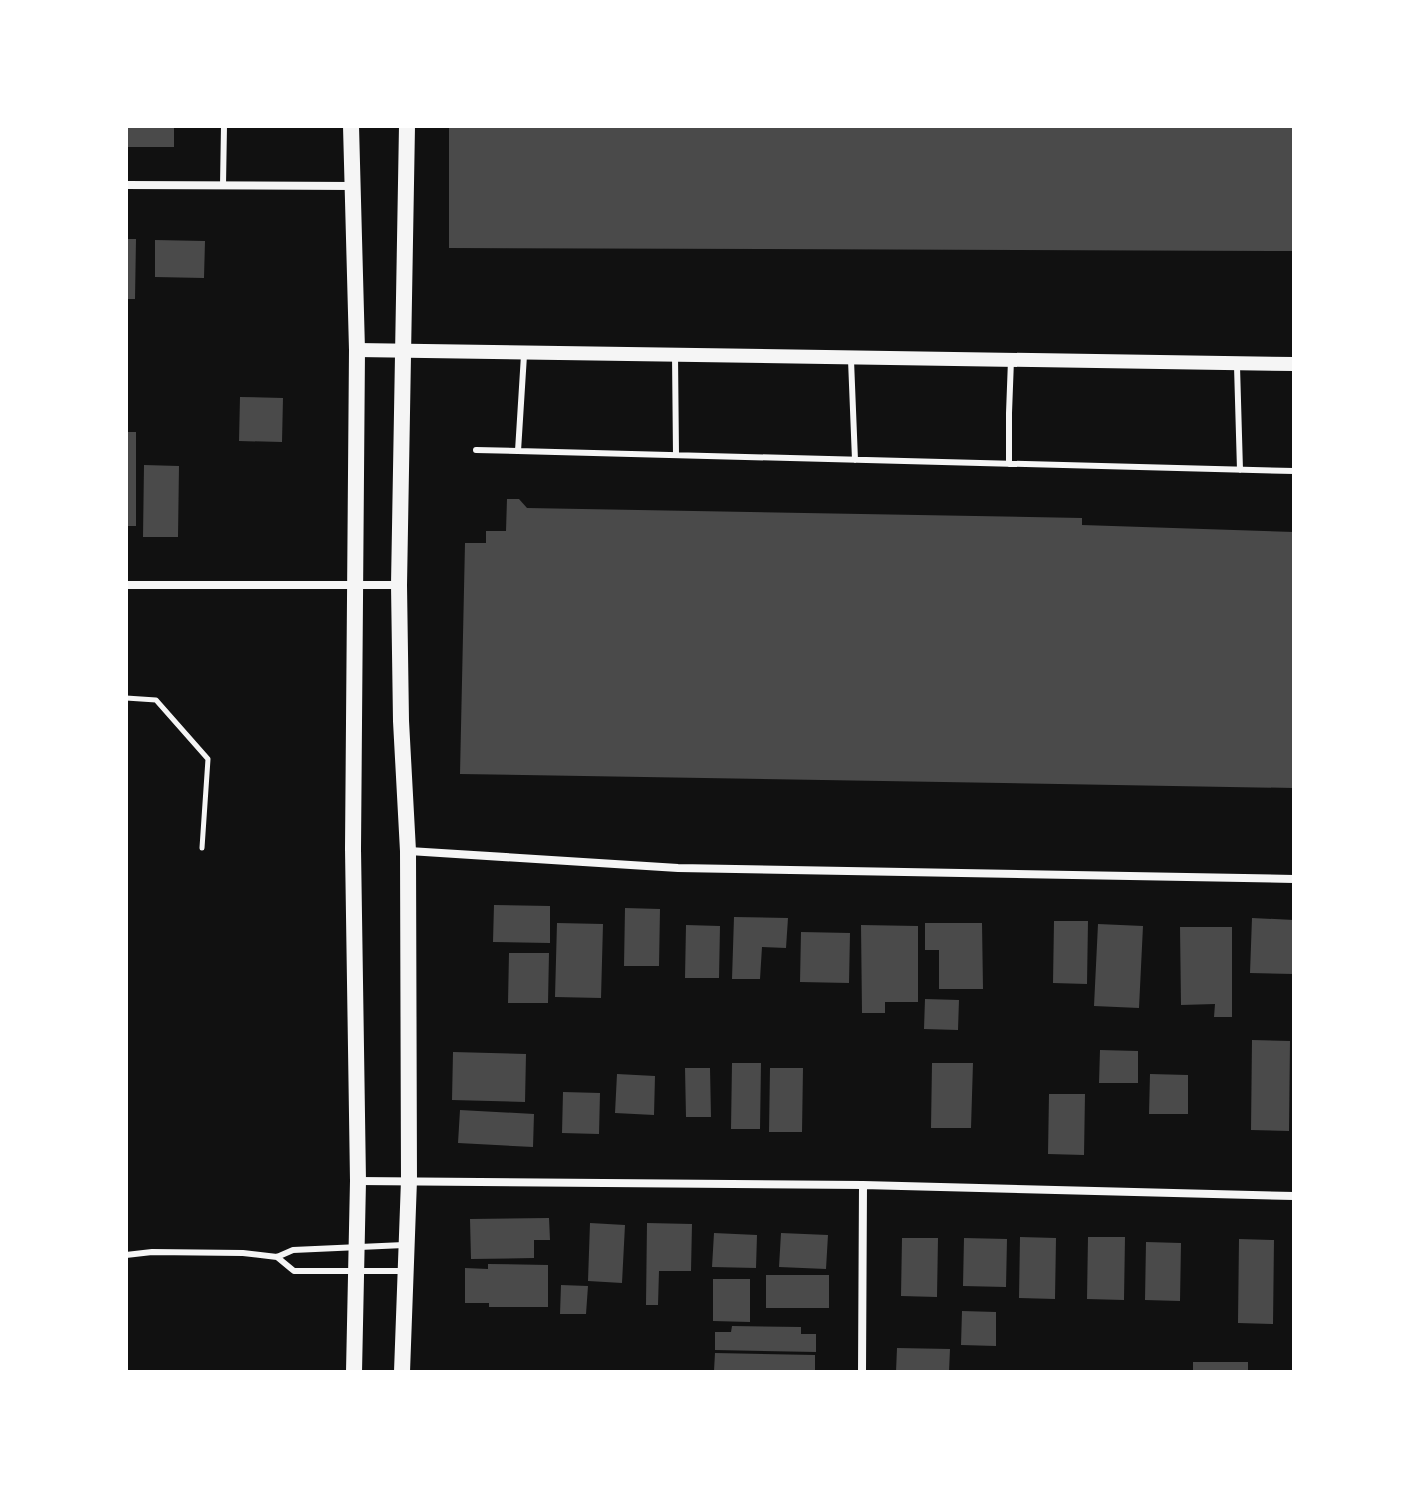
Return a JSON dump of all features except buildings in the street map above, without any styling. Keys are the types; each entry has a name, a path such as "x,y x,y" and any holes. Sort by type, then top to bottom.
{"main road":[{"path":"351,126 357,350 353,865 358,1181 354,1372"},
{"path":"402,1372 409,1180 408,851 401,721 399,585 407,126"}],"street":[{"path":"126,185 352,186"},
{"path":"357,350 1294,364"},
{"path":"126,585 399,585"},
{"path":"408,851 678,868 1294,879"},
{"path":"358,1181 863,1185 1294,1196"},
{"path":"862,1372 863,1185"}],"lane":[{"path":"223,185 224,126"},
{"path":"518,451 524,353"},
{"path":"675,355 676,455"},
{"path":"851,358 855,460"},
{"path":"1009,464 1011,360"},
{"path":"1237,363 1240,470"},
{"path":"476,450 1294,471"},
{"path":"126,1255 243,1253 277,1257 293,1250 407,1244"},
{"path":"277,1257 294,1271 406,1271"}],"path":[{"path":"126,698 156,700 208,759 202,848"}]}
